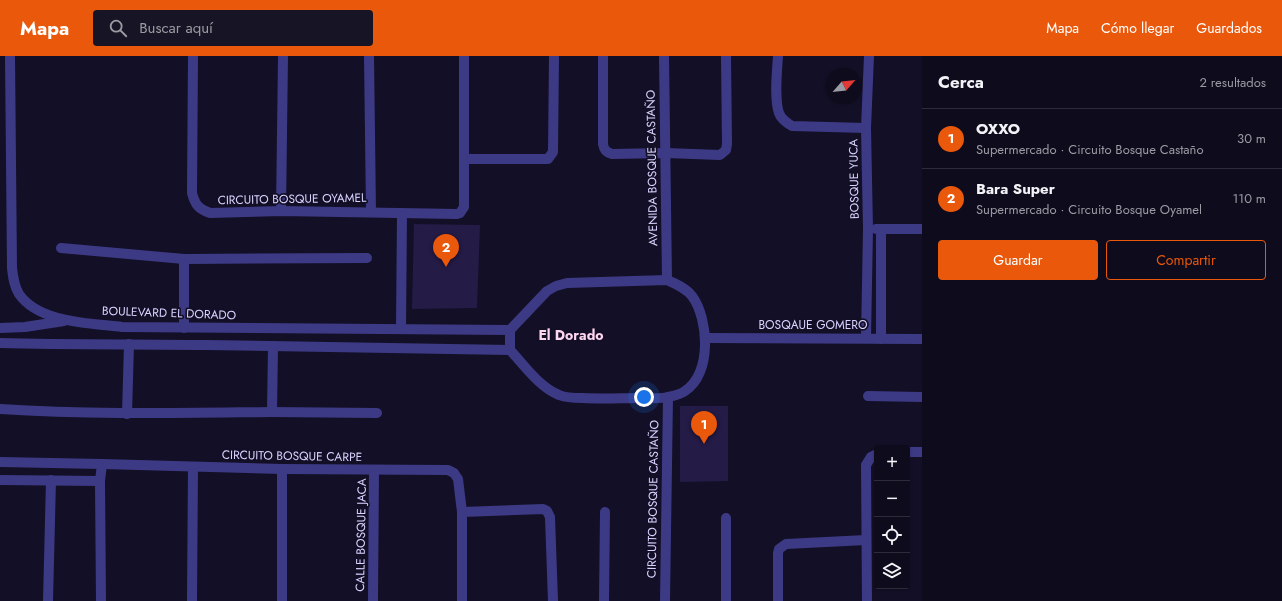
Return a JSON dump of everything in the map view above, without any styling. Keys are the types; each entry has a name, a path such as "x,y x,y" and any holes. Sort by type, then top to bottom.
{"street":[{"name":"BOULEVARD EL DORADO","path":"10,56 5,87 12,268 14,282 20,294 36,309 49,315 68,320 122,327 510,330"},
{"name":"CIRCUITO BOSQUE OYAMEL","path":"193,56 192,193 199,209 210,213 281,211 457,214 460,213 464,207 464,56"},
{"path":"281,211 283,56"},
{"path":"369,56 371,212"},
{"path":"464,159 548,159 553,152 554,56"},
{"path":"603,56 604,149 612,154 666,153 720,155 726,150 727,144 726,56"},
{"name":"AVENIDA BOSQUE CASTAÑO","path":"664,56 667,280"},
{"name":"BOSQUE YUCA","path":"778,56 777,101 779,114 786,122 792,126 866,128"},
{"name":"BOSQUE YUCA","path":"866,338 868,229 866,128 869,56"},
{"path":"401,329 402,213"},
{"name":"BOSQUE YUCA","path":"868,229 922,229"},
{"path":"880,339 881,229"},
{"path":"61,248 184,259 367,258"},
{"path":"184,259 184,328"},
{"path":"667,280 686,290 698,305 705,338 704,359 700,373 694,383 684,392 668,397 599,399 559,395 537,380 510,350 510,330 547,291 556,286 567,283 667,280"},
{"path":"0,328 25,327 68,320"},
{"name":"BOSQAUE GOMERO","path":"705,338 922,339"},
{"path":"0,343 37,345 129,344 510,350"},
{"path":"127,414 129,344"},
{"path":"272,412 273,346"},
{"path":"868,396 922,397"},
{"name":"CIRCUITO BOSQUE CASTAÑO","path":"665,601 668,397"},
{"path":"0,409 43,412 127,414 272,412 377,413"},
{"path":"910,452 922,452"},
{"path":"867,601 866,465 871,457 874,456"},
{"name":"CIRCUITO BOSQUE CARPE","path":"0,462 282,469 448,470 457,476 462,512 462,601"},
{"path":"101,601 100,481 102,464"},
{"path":"192,601 193,467"},
{"path":"282,469 282,601"},
{"name":"CALLE BOSQUE JACA","path":"373,601 374,470"},
{"path":"0,480 100,481"},
{"path":"48,601 50,480"},
{"path":"462,512 543,509 547,511 550,517 552,601"},
{"path":"604,512 604,601"},
{"path":"726,518 726,601"},
{"path":"778,601 778,553 779,549 786,544 866,540"}],"building":[{"path":"414,224 480,225 477,308 412,309"},
{"path":"680,406 728,406 728,481 680,482"}],"place":[{"name":"Bara Super","path":"446,267"},
{"name":"OXXO","path":"704,444"}],"district":[{"name":"El Dorado","path":"571,335"}]}
